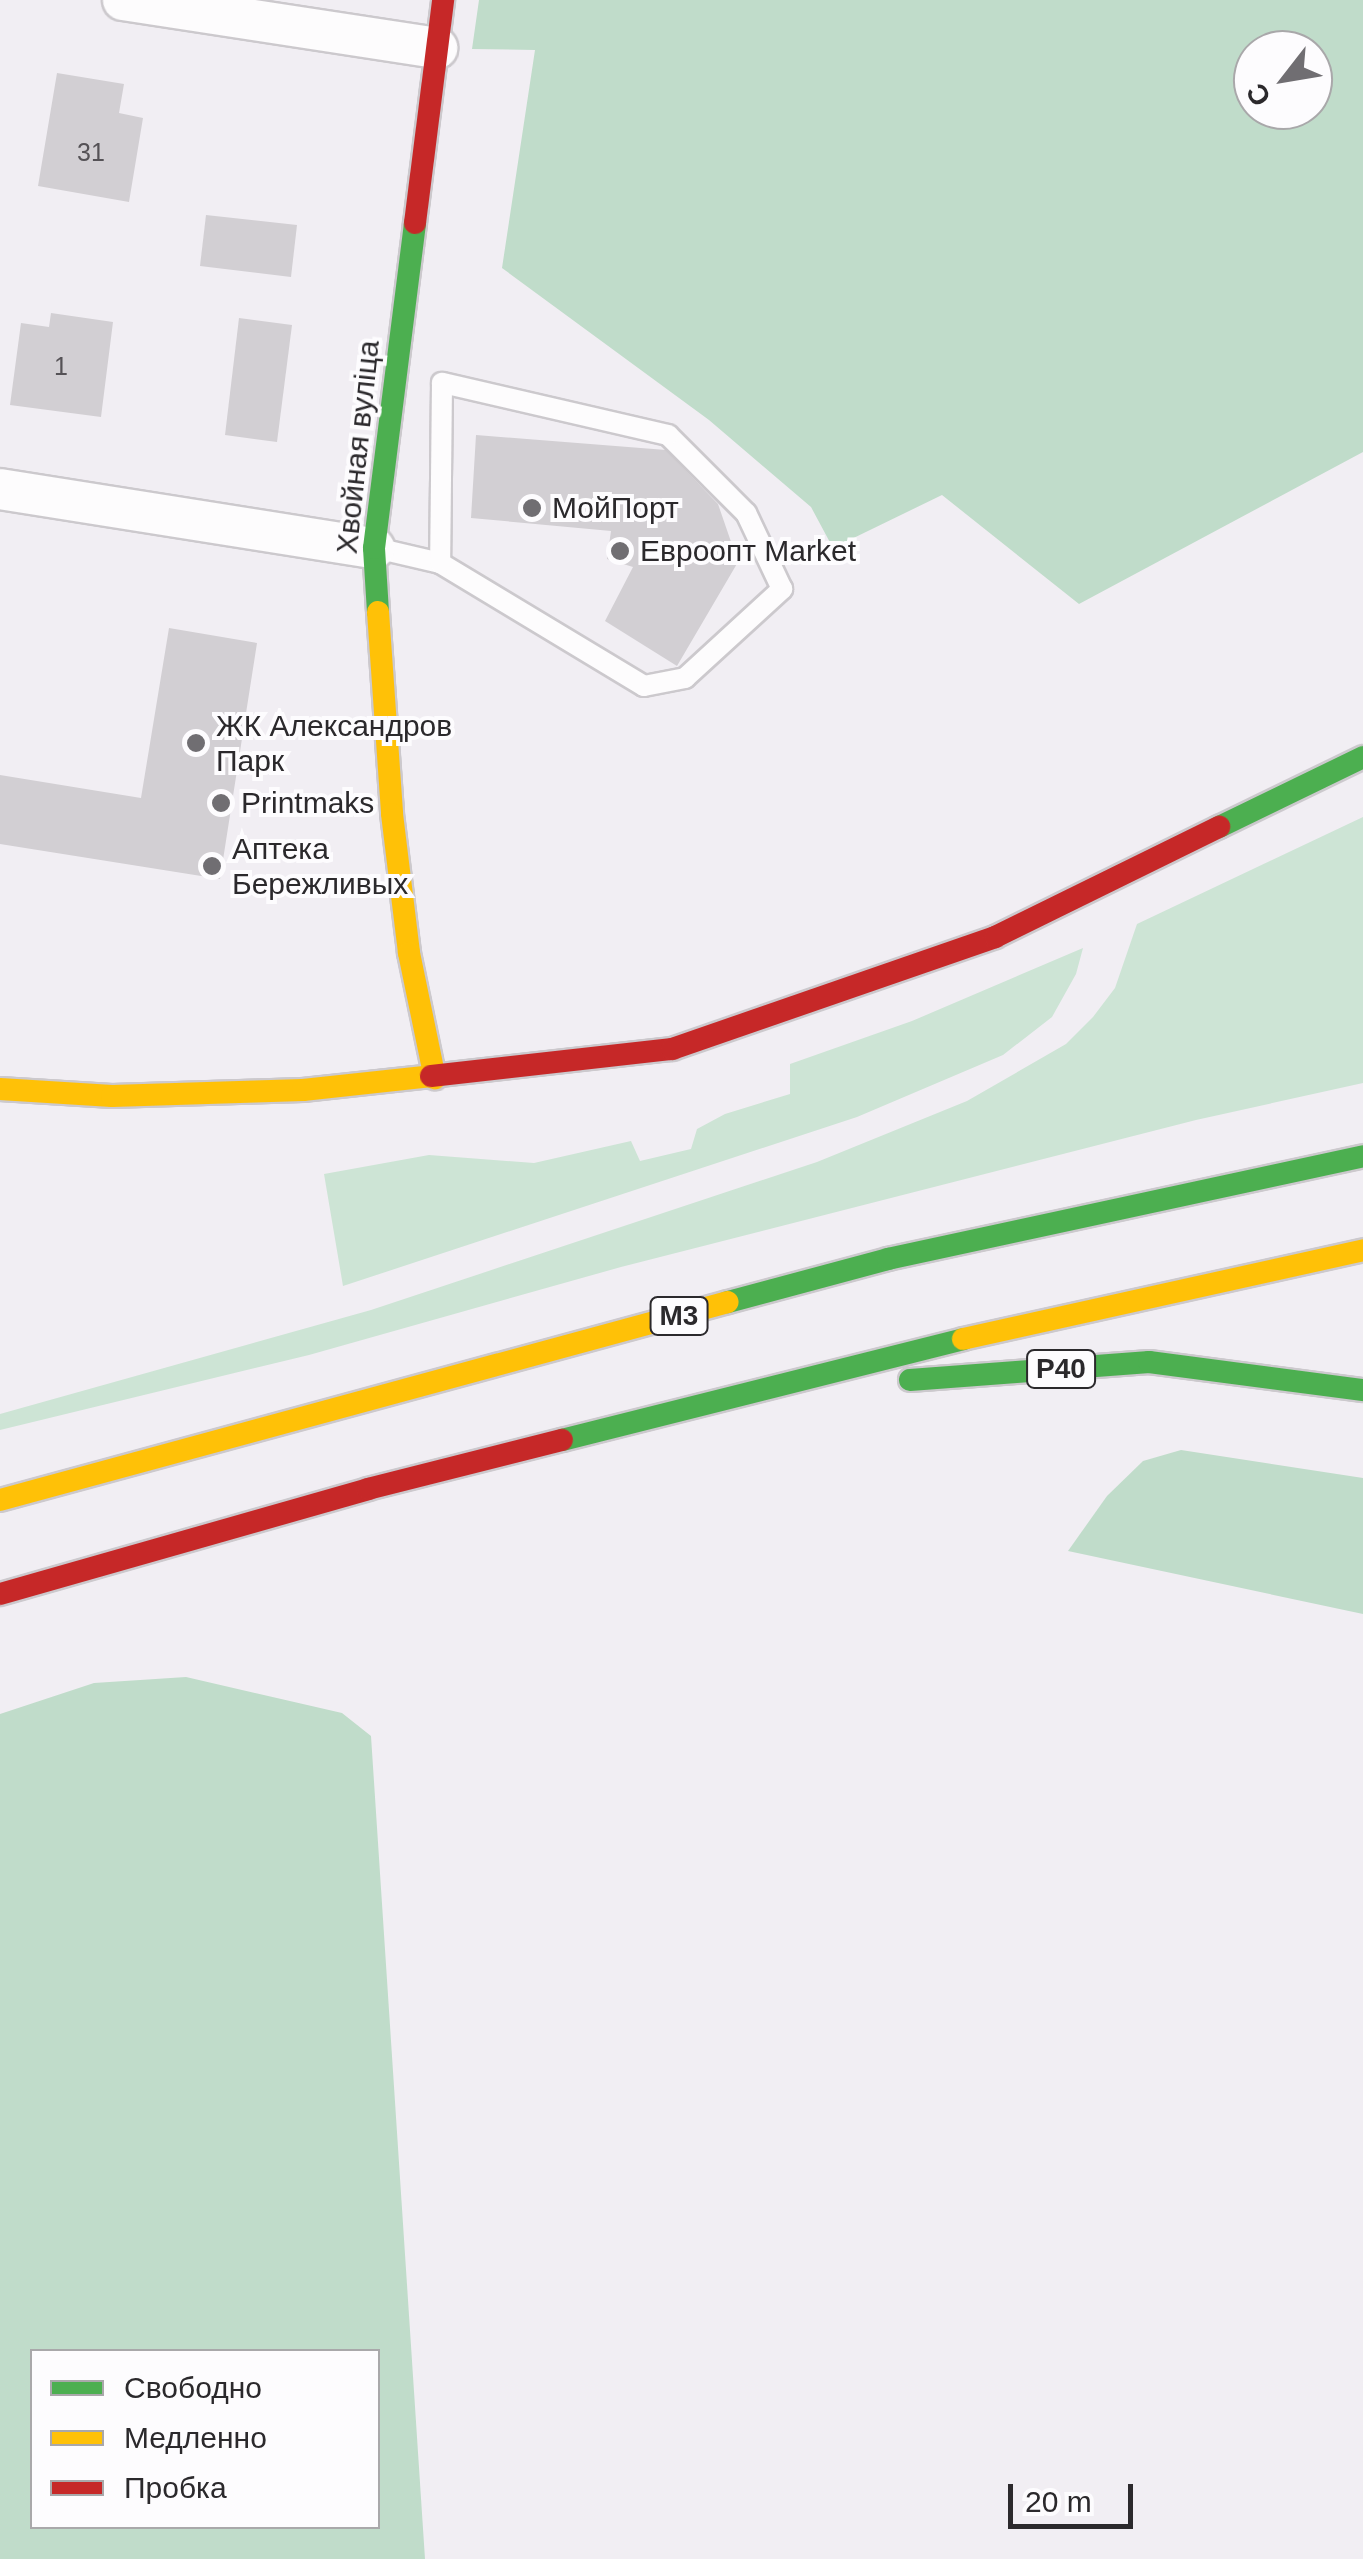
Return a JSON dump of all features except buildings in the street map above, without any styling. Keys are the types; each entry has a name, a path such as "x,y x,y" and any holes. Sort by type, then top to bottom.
{"main road":[{"name":"Хвойная вуліца","path":"435,1078 409,953 392,814 374,548 443,0"},
{"path":"0,1089 112,1096 304,1090 672,1049 995,938 1363,756"},
{"name":"М3","path":"0,1500 888,1259 1363,1156"},
{"path":"0,1594 368,1489 1008,1328 1363,1250"},
{"name":"Р40","path":"757,1391 1149,1362 1363,1390"}],"street":[{"path":"123,0 437,48"},
{"path":"0,489 374,548"}],"lane":[{"path":"374,548 440,563 644,686 686,678 782,589 746,513 668,435 442,383 440,563"}],"green space":[{"path":"479,0 1363,0 1363,452 1079,604 942,495 833,548 811,507 709,420 502,268 535,50 472,49"},
{"path":"1363,817 1363,1083 1196,1120 621,1267 309,1355 0,1430 0,1414 371,1310 817,1162 967,1101 1066,1044 1093,1017 1115,988 1137,924"},
{"path":"1083,948 1076,974 1052,1017 1003,1055 857,1117 343,1286 324,1174 429,1155 534,1163 631,1141 640,1161 691,1149 697,1129 725,1114 790,1094 790,1064 912,1021"},
{"path":"1181,1450 1363,1478 1363,1614 1068,1551 1107,1496 1143,1461"},
{"path":"186,1677 342,1713 371,1736 425,2559 0,2559 0,1714 94,1683"}],"traffic: fast":[{"path":"378,612 374,548 415,223"},
{"path":"1219,827 1363,757"},
{"path":"728,1302 888,1259 1363,1156"},
{"path":"562,1440 963,1339"},
{"path":"910,1380 1149,1362 1363,1390"}],"traffic: slow":[{"path":"378,612 392,814 409,953 435,1078"},
{"path":"0,1089 112,1096 303,1090 431,1076"},
{"path":"963,1339 1363,1250"},
{"path":"0,1500 728,1302"}],"traffic: jam":[{"path":"415,223 443,0"},
{"path":"431,1076 672,1049 995,937 1219,827"},
{"path":"0,1594 368,1489 562,1440"}],"place":[{"name":"МойПорт","path":"532,508"},
{"name":"Евроопт Market","path":"620,551"},
{"name":"ЖК Александров Парк","path":"196,743"},
{"name":"Printmaks","path":"221,803"},
{"name":"Аптека Бережливых","path":"212,866"}]}
